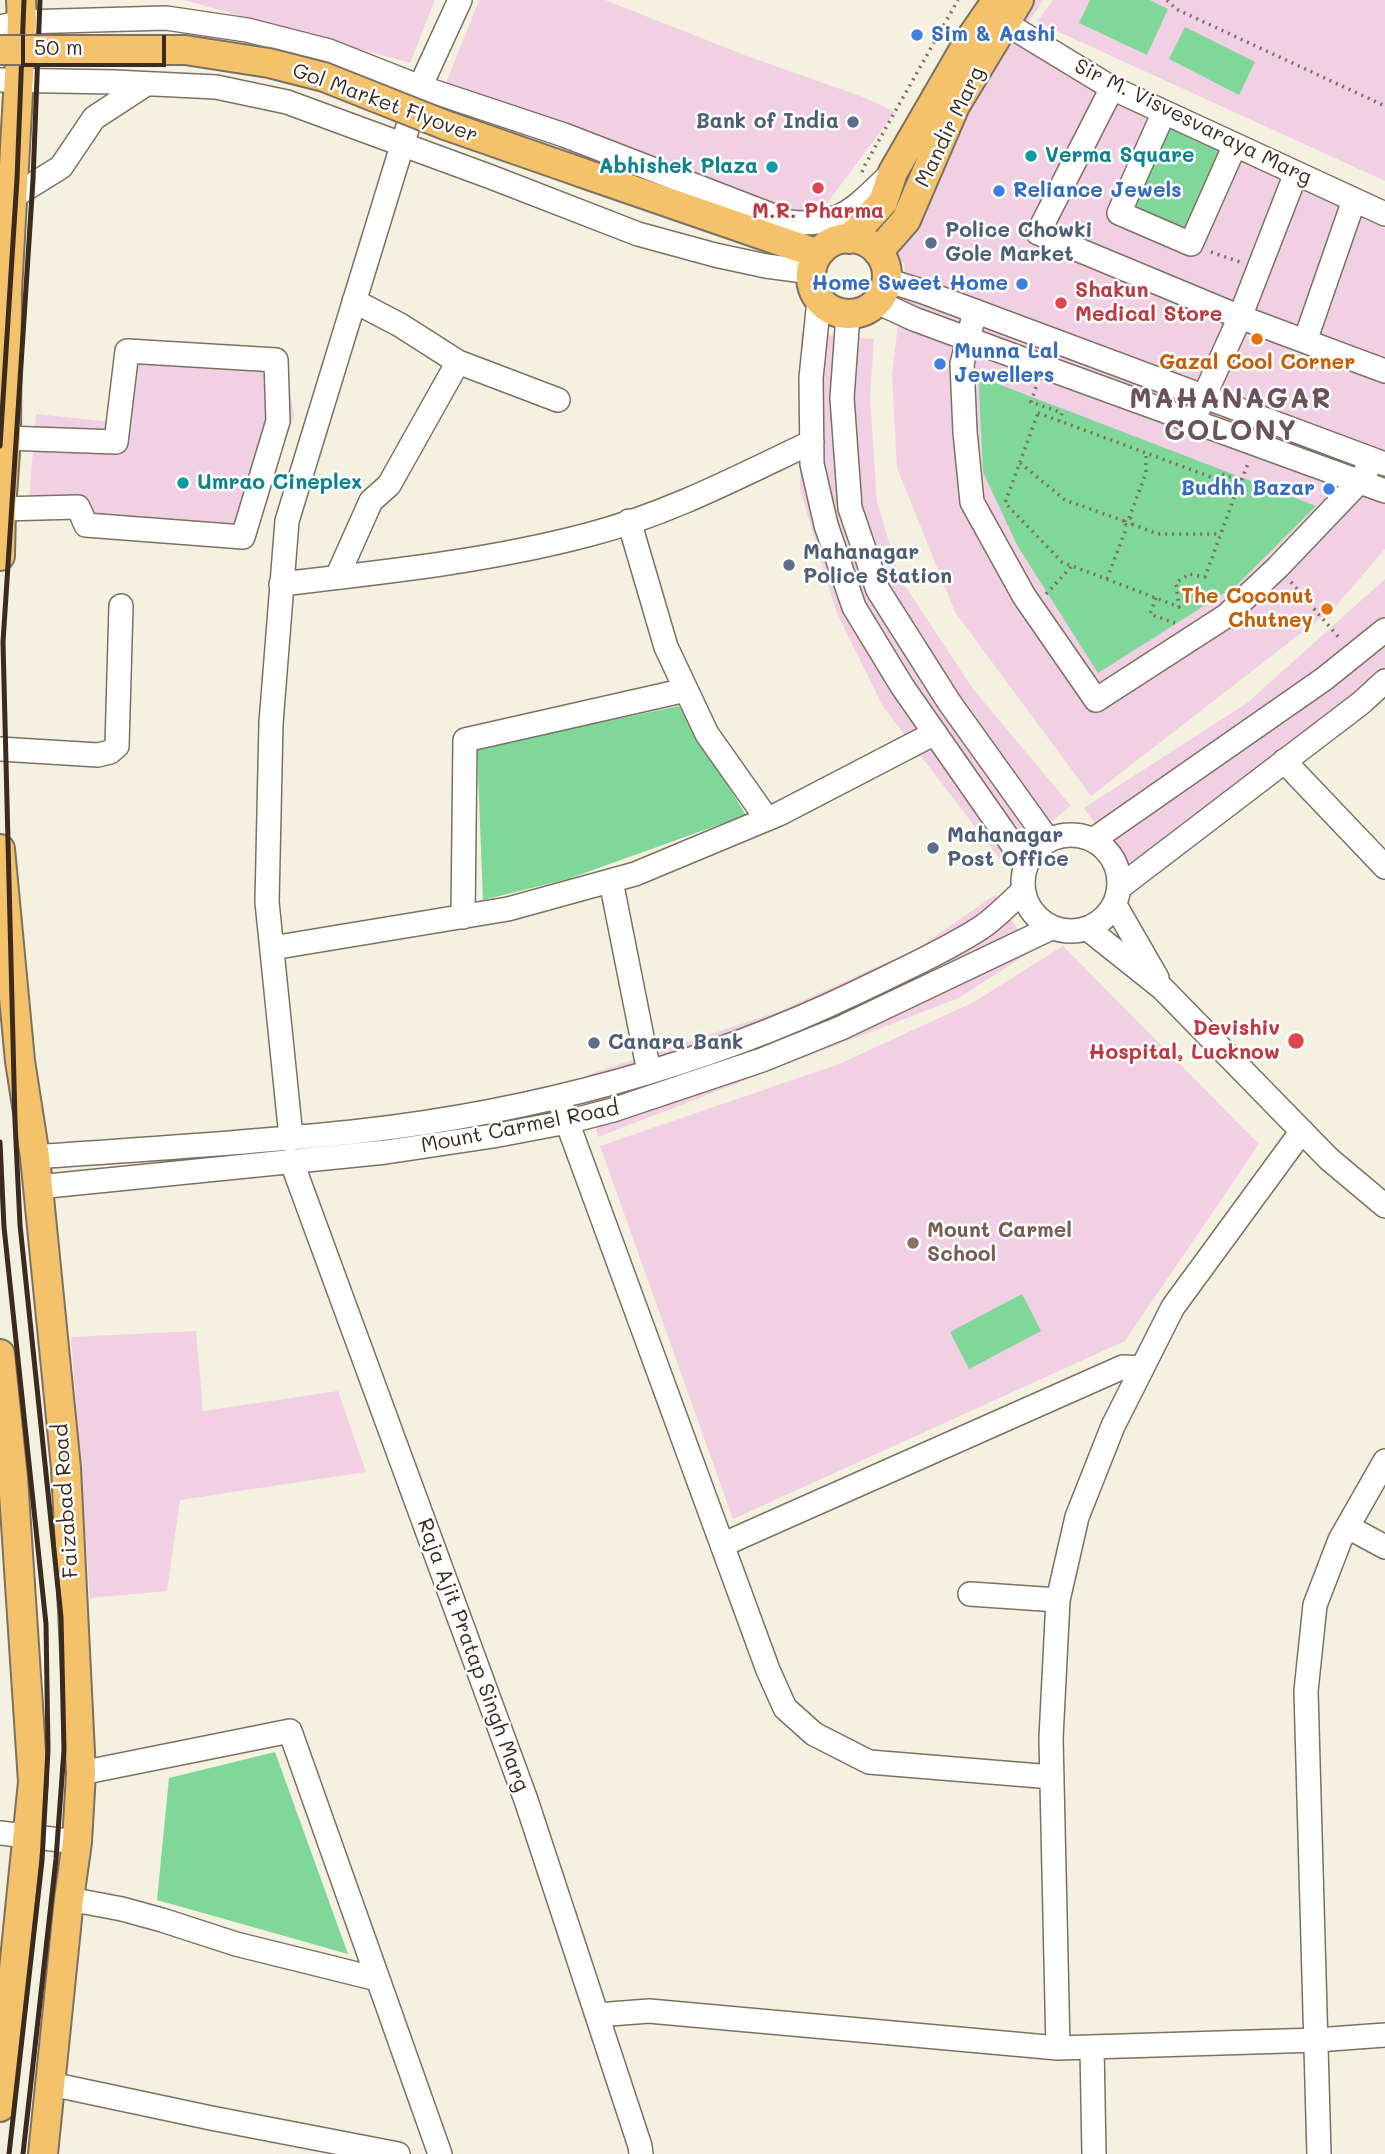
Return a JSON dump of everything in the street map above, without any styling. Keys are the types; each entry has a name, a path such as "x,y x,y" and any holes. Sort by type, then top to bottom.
{"main road":[{"path":"849,239 883,202 893,172 970,39 1007,8"},
{"name":"Mandir Marg","path":"877,252 906,220 955,106 1007,8"},
{"path":"0,298 14,16"},
{"name":"Gol Market Flyover","path":"0,50 184,50 269,63 324,77 446,125 786,244 815,263"},
{"path":"0,556 6,438 6,196"},
{"path":"849,239 870,245 886,269 882,291 869,309 848,314 827,307 814,291 815,263 828,245 849,239"},
{"name":"Faizabad Road","path":"0,849 20,1061 35,1157 66,1468 81,1773 77,1842 43,2154"},
{"path":"0,1354 13,1478 33,1782 14,1834 0,2107"}],"street":[{"path":"291,1137 267,902 271,723 287,521 402,144 421,88 460,0"},
{"name":"Sir M. Visvesvaraya Marg","path":"1007,8 1112,88 1385,214"},
{"path":"14,16 166,18 247,30 328,51 421,88 564,135 789,222 826,222 850,211 893,172"},
{"path":"9,81 216,87 288,102 638,234 766,266 815,263"},
{"path":"6,196 61,167 94,118 146,83"},
{"path":"1112,88 1038,233 1240,317 1385,371"},
{"path":"1164,112 1119,213 1191,244 1235,145"},
{"path":"1194,421 1240,317 1296,173"},
{"path":"1305,341 1354,200"},
{"path":"882,291 975,311 1379,462 1278,567 1226,616 1096,701 1024,596 972,502 962,364 975,311"},
{"path":"882,291 914,318 1385,491"},
{"path":"819,300 811,378 812,464 825,524 854,607 902,687 1026,864"},
{"path":"354,301 400,325 458,362 558,400"},
{"path":"848,314 842,398 850,508 878,590 949,702 1048,840"},
{"path":"1,509 78,507 86,525 243,537 278,421 276,360 127,351 116,442 6,438"},
{"path":"337,578 371,501 389,485 458,362"},
{"path":"281,584 449,564 592,534 682,503 812,442"},
{"path":"250,513 287,521"},
{"path":"629,521 666,647 707,734 767,819"},
{"path":"0,749 98,755 110,752 117,746 121,606"},
{"path":"1093,840 1324,679 1385,630"},
{"path":"1162,988 1117,896 1118,868 1108,851 1093,840 1071,834 1048,840 1034,851 1026,864 1023,891 1032,913 1051,928 1069,932 1088,929 1103,920 1117,896 1284,761 1361,703 1385,681"},
{"path":"463,917 465,740 686,690"},
{"path":"272,948 508,909 635,874 767,819 935,733"},
{"path":"1284,761 1385,867"},
{"path":"611,881 649,1072"},
{"path":"35,1157 362,1131 490,1111 594,1088 706,1055 816,1012 981,928 1023,891"},
{"name":"Mount Carmel Road","path":"38,1187 386,1152 567,1122 626,1106 762,1060 841,1028 1051,928"},
{"path":"1088,929 1162,988 1329,1159 1385,1206"},
{"path":"557,1096 768,1670 785,1708 814,1734 869,1762 1052,1777"},
{"path":"1058,2048 1051,1738 1058,1600 1077,1517 1113,1426 1173,1307 1301,1131"},
{"name":"Raja Ajit Pratap Singh Marg","path":"292,1160 526,1800 641,2154"},
{"path":"722,1545 1123,1367 1142,1368"},
{"path":"1319,2154 1306,1690 1315,1605 1340,1540 1385,1461"},
{"path":"1348,1527 1385,1547"},
{"path":"970,1594 1058,1600"},
{"path":"81,1773 290,1731 440,2154"},
{"path":"14,1834 77,1842"},
{"path":"69,1899 122,1909 236,1944 377,1979"},
{"path":"597,2015 649,2011 1058,2048 1317,2040 1385,2035"},
{"path":"1092,2047 1094,2154"},
{"path":"51,2084 398,2154"}],"path":[{"path":"861,176 864,165 958,0"},
{"path":"1167,0 1176,9 1385,106"},
{"path":"1191,244 1258,269"},
{"path":"1031,402 1062,413 1059,421"},
{"path":"1038,413 1146,453 1238,487 1205,577 1189,574 1176,583 1179,607 1062,562 1005,503 1038,413"},
{"path":"1107,579 1146,473 1146,453"},
{"path":"1020,463 1065,500 1158,534 1220,534"},
{"path":"1219,480 1222,474 1241,481"},
{"path":"1041,599 1072,566"},
{"path":"1278,567 1354,654"},
{"path":"1150,614 1156,598"}],"shaded area":[{"path":"184,0 435,0 410,63"},
{"path":"479,0 605,0 747,56 863,97 895,112 816,218 446,83"},
{"path":"1019,0 1043,0 1018,39 1227,152 1385,229 1385,549 1336,606 1091,796 955,612 897,468 892,375 905,265 875,238"},
{"path":"1053,0 1385,0 1385,181 1037,22"},
{"path":"801,333 874,339 870,397 877,501 899,577 973,689 1071,806 1001,861 882,705 836,611 800,489"},
{"path":"120,339 284,351 294,416 250,544 79,515 28,512 36,414 113,422"},
{"path":"1385,579 1385,686 1136,883 1084,808 1247,703"},
{"path":"995,895 1032,951 959,998 598,1137 587,1075 780,1011 918,948"},
{"name":"Mount Carmel School","path":"1063,946 1259,1144 1125,1341 733,1519 600,1146 839,1064 974,1002"},
{"path":"196,1331 203,1411 338,1391 366,1472 180,1500 167,1591 90,1598 71,1337"}],"green space":[{"path":"1090,0 1150,0 1168,9 1147,55 1079,23"},
{"path":"1185,27 1255,62 1239,95 1169,59"},
{"path":"1163,123 1227,152 1189,239 1124,210"},
{"path":"980,377 1316,506 1237,585 1098,673 1017,545 983,472"},
{"path":"679,706 746,815 568,879 483,900 477,748"},
{"path":"1022,1294 1041,1331 969,1369 950,1332"},
{"path":"275,1752 348,1954 157,1900 169,1778"}],"railway":[{"path":"0,446 17,179 24,0"},
{"path":"23,2154 56,1859 64,1750 61,1617 20,1225 3,642 33,180 40,0"},
{"path":"0,1142 4,1227 46,1624 48,1750 42,1861 9,2154"}],"place":[{"name":"Sim & Aashi","path":"917,35"},
{"name":"Bank of India","path":"853,122"},
{"name":"Verma Square","path":"1031,156"},
{"name":"Abhishek Plaza","path":"772,167"},
{"name":"M.R. Pharma","path":"818,188"},
{"name":"Reliance Jewels","path":"999,191"},
{"name":"Police Chowki Gole Market","path":"931,243"},
{"name":"Home Sweet Home","path":"1022,284"},
{"name":"Shakun Medical Store","path":"1061,303"},
{"name":"Gazal Cool Corner","path":"1257,339"},
{"name":"Munna Lal Jewellers","path":"940,364"},
{"name":"Umrao Cineplex","path":"183,483"},
{"name":"Budhh Bazar","path":"1329,489"},
{"name":"Mahanagar Police Station","path":"789,565"},
{"name":"The Coconut Chutney","path":"1327,609"},
{"name":"Mahanagar Post Office","path":"933,848"},
{"name":"Devishiv Hospital, Lucknow","path":"1296,1041"},
{"name":"Canara Bank","path":"594,1043"},
{"name":"Mount Carmel School","path":"913,1243"}],"district":[{"name":"MAHANAGAR COLONY","path":"1231,415"}]}
